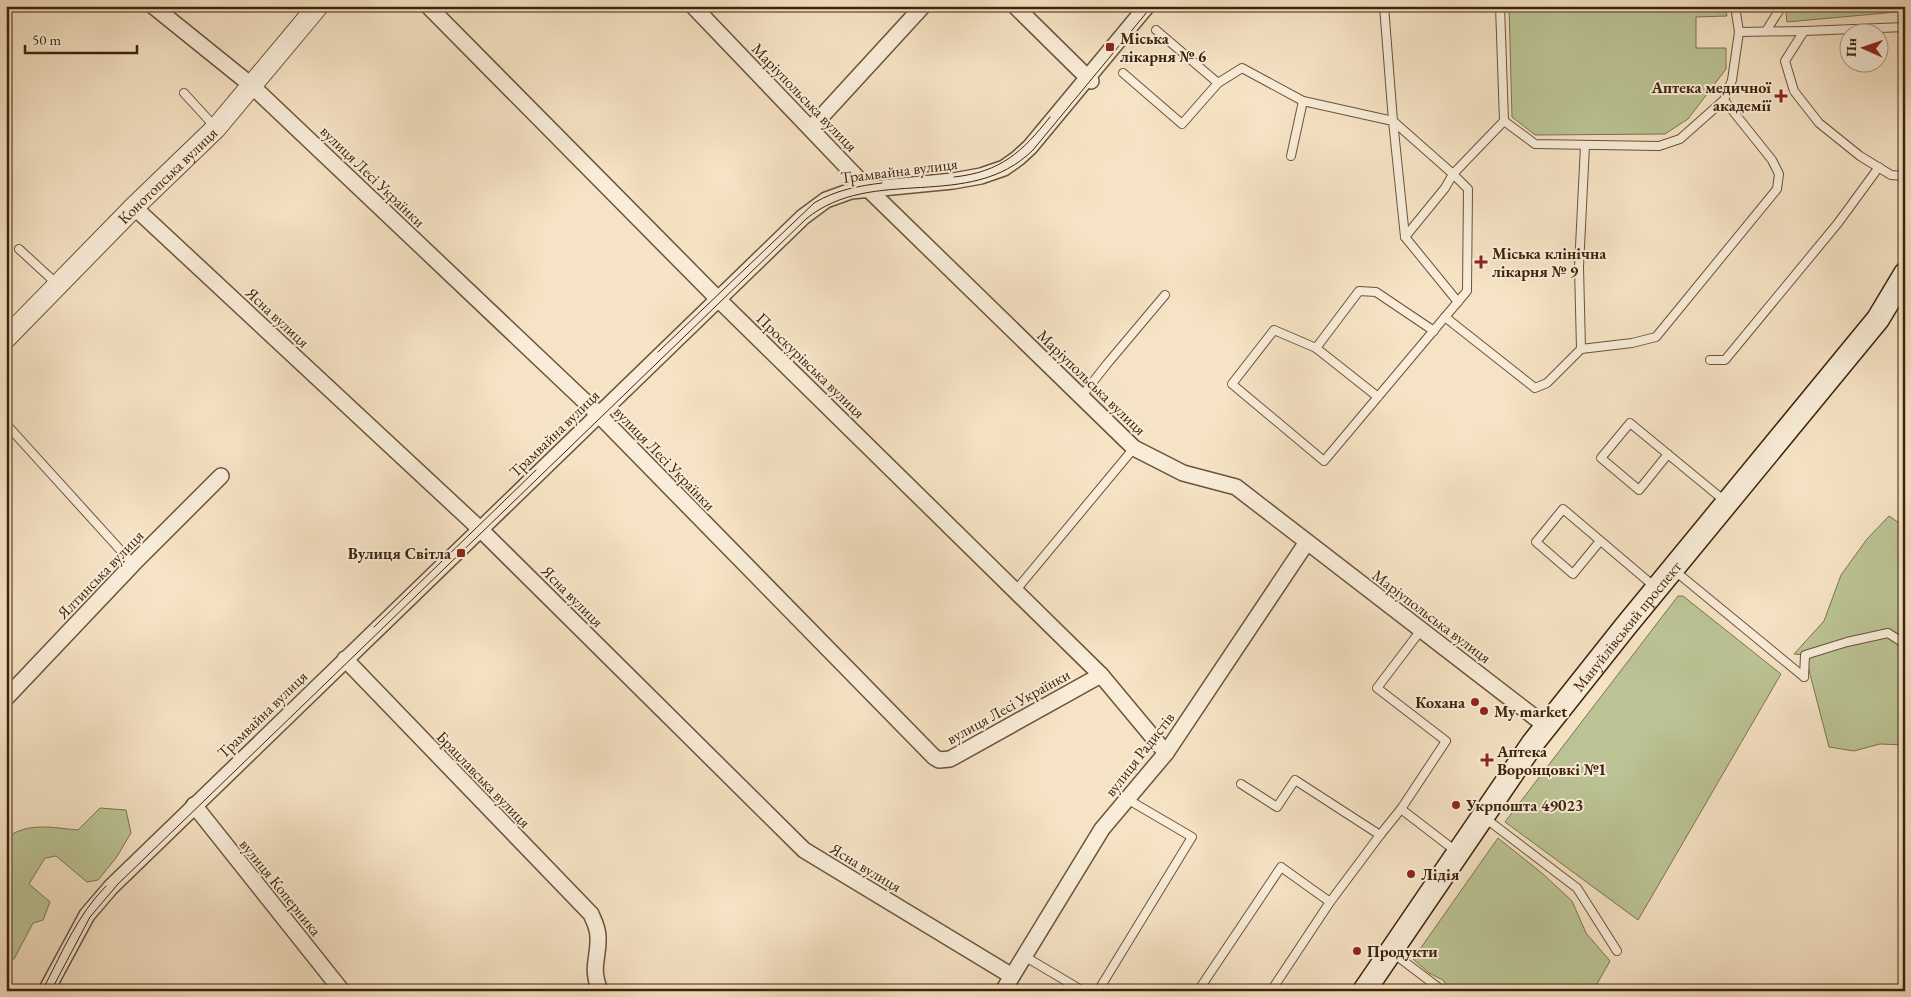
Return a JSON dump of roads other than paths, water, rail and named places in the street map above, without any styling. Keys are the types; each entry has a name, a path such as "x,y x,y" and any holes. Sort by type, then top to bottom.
{"main road":[{"name":"Мануйлівський проспект","path":"1364,991 1533,743 1657,588 1878,319 1903,284"}],"street":[{"name":"вулиця Лесі Українки","path":"153,6 252,85 598,414 928,753 939,760 950,759 1101,674"},
{"name":"Конотопська вулиця","path":"6,338 59,286 134,207 216,128 318,6"},
{"name":"Проскурівська вулиця","path":"428,6 718,299 1101,674 1166,753"},
{"name":"Маріупольська вулиця","path":"693,6 868,189 1134,448 1183,473 1236,486 1546,726"},
{"path":"810,128 923,6"},
{"path":"1015,6 1089,79"},
{"name":"Трамвайна вулиця","path":"46,991 80,926 94,904 598,414 816,206 838,195 868,189 970,179 1004,168 1030,147 1089,79 1148,6"},
{"name":"Ясна вулиця","path":"134,207 480,529 804,850 1012,976"},
{"name":"Ялтинська вулиця","path":"6,698 133,564 221,476"},
{"name":"вулиця Радистів","path":"1003,991 1102,829 1166,753 1307,542"},
{"name":"Брацлавська вулиця","path":"345,660 591,914 598,936 595,979 600,991"},
{"name":"вулиця Коперника","path":"194,805 342,991"}],"lane":[{"path":"1384,6 1405,237 1458,302"},
{"path":"1405,237 1445,188 1453,174 1504,121 1500,6"},
{"path":"1504,121 1534,144 1659,146 1680,139 1724,100 1732,80 1739,32 1735,6"},
{"path":"1766,32 1782,6"},
{"path":"1739,32 1905,27"},
{"path":"1156,30 1218,83"},
{"path":"1804,31 1785,61 1794,91 1819,123 1860,156 1891,175 1905,176"},
{"path":"1124,74 1182,124 1218,83 1242,68 1303,101 1393,121 1468,189 1467,291 1445,318 1324,461 1232,384 1274,330 1316,348 1378,397"},
{"path":"184,93 216,128"},
{"path":"1445,318 1535,388 1547,383 1581,350 1656,337 1777,190 1779,174 1772,160 1724,100"},
{"path":"1291,156 1303,101"},
{"path":"1581,350 1580,267 1585,144"},
{"path":"1710,360 1725,360 1838,223 1879,167"},
{"path":"19,249 59,286"},
{"path":"1316,348 1358,291 1376,292 1434,331"},
{"path":"1081,397 1106,364 1165,295"},
{"path":"1668,454 1639,490 1601,458 1630,423 1668,454 1728,503"},
{"path":"6,424 133,564"},
{"path":"1016,590 1134,448"},
{"path":"1600,541 1573,574 1536,542 1564,510 1657,588"},
{"path":"1673,570 1804,677 1805,655 1847,642 1888,633 1905,644"},
{"path":"1271,991 1330,902 1380,834 1401,809 1446,741 1377,688 1421,630"},
{"path":"1241,784 1277,807 1295,780 1380,834"},
{"path":"1098,991 1192,837 1127,799"},
{"path":"1401,809 1458,853"},
{"path":"1483,817 1577,888 1617,951"},
{"path":"1198,991 1281,867 1330,902"},
{"path":"1391,952 1443,991"},
{"path":"1024,956 1084,991"}],"tram line":[{"path":"51,991 90,917 118,884 806,219 832,203 861,194 951,185 980,180 1008,169 1033,150 1152,6"},
{"path":"954,177 998,165 1020,150 1050,117"},
{"path":"658,352 814,203 847,189 882,183"},
{"path":"374,627 536,470"},
{"path":"42,991 78,922 106,886"}],"place":[{"name":"Міська лікарня № 6","path":"1110,47"},
{"name":"Аптека медичної академії","path":"1781,96"},
{"name":"Міська клінічна лікарня № 9","path":"1481,262"},
{"name":"Вулиця Світла","path":"461,553"},
{"name":"Кохана","path":"1475,702"},
{"name":"My market","path":"1484,711"},
{"name":"Аптека Воронцовкі №1","path":"1487,760"},
{"name":"Укрпошта 49023","path":"1456,805"},
{"name":"Лідія","path":"1411,874"},
{"name":"Продукти","path":"1357,951"}]}
